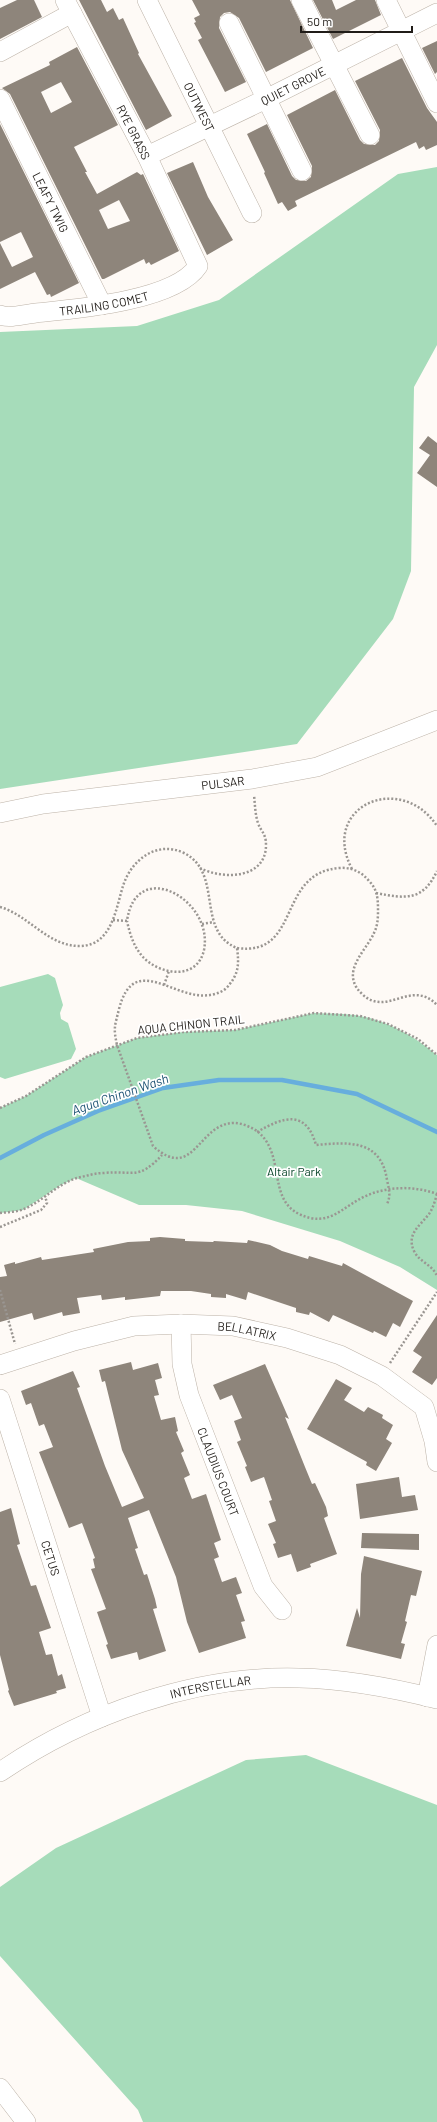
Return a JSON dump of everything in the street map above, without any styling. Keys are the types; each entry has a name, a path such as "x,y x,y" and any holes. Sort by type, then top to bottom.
{"street":[{"name":"OUTWEST","path":"147,0 252,213"},
{"path":"301,0 370,135"},
{"path":"386,0 437,103"},
{"path":"0,52 68,7"},
{"name":"RYE GRASS","path":"68,7 147,156 198,266"},
{"name":"QUIET GROVE","path":"147,156 266,99 334,63 437,13"},
{"path":"229,23 302,171"},
{"name":"LEAFY TWIG","path":"0,99 102,305"},
{"name":"TRAILING COMET","path":"0,315 102,305 154,294 192,275 198,266"},
{"name":"PULSAR","path":"0,813 43,804 252,779 316,767 437,720"},
{"name":"BELLATRIX","path":"0,1365 74,1341 134,1326 181,1324 233,1326 287,1338 340,1355 382,1376 424,1407 434,1441 437,1462"},
{"name":"CLAUDIUS COURT","path":"181,1324 182,1364 189,1395 263,1586 282,1610"},
{"name":"CETUS","path":"0,1399 102,1717"},
{"path":"432,1698 437,1645"},
{"name":"INTERSTELLAR","path":"0,1772 32,1750 73,1729 102,1717 162,1697 206,1687 257,1679 299,1678 338,1681 385,1688 432,1698"},
{"path":"0,2088 26,2122"}],"path":[{"path":"200,868 222,876 232,876 250,870 261,861 266,852 266,836 257,820 252,779"},
{"path":"351,869 346,857 344,836 351,818 358,808 368,803 378,799 400,799 421,809 431,817 437,826"},
{"path":"0,907 19,917 53,939 81,946 90,944 100,939 113,920 128,876 140,859 149,852 165,848 174,850 193,859 200,868 207,886 216,931 221,938 229,945 237,948 257,948 267,945 275,939 295,898 313,877 323,870 345,868 351,869 367,878 376,893 378,923 370,941 354,969 352,976 354,984 366,997 373,1001 386,1002 411,994 426,996 437,1005"},
{"path":"376,893 401,898 419,894 428,887 437,870"},
{"path":"159,888 179,896 187,902 202,924 205,940 203,952 199,962 192,968 183,972 169,971 153,965 143,957 132,940 127,922 129,910 133,901 146,891 159,888"},
{"path":"113,920 127,922"},
{"path":"202,924 214,922"},
{"path":"237,948 239,968 235,978 227,988 218,994 200,997 179,992 154,980 144,980 134,983 126,990 121,999 113,1029 116,1045 120,1052 153,1146 162,1155 170,1158 188,1156 196,1150 213,1130 234,1123 244,1125 257,1132 267,1140 272,1149 282,1196 293,1211 302,1215 320,1219 329,1218 368,1195 389,1190 420,1189 437,1194 433,1208 412,1235 412,1243 419,1259 432,1267 437,1276"},
{"path":"164,985 169,971"},
{"name":"AQUA CHINON TRAIL","path":"0,1108 26,1096 86,1057 137,1038 183,1032 235,1030 314,1013 360,1016 388,1024 418,1039 437,1055"},
{"path":"257,1132 274,1122 293,1119 305,1123 310,1128 316,1145 345,1142 365,1147 374,1153 384,1167 389,1190 387,1204"},
{"path":"0,1213 22,1210 61,1185 76,1178 105,1172 131,1174 142,1171 152,1166 162,1155"},
{"path":"0,1227 41,1210 47,1203 45,1196"},
{"path":"0,1290 19,1359"},
{"path":"382,1376 437,1292"}],"green space":[{"path":"437,167 437,345 414,387 411,571 393,619 297,744 0,789 0,332 137,326 219,300 398,174"},
{"path":"48,974 55,978 63,1005 60,1013 61,1019 68,1023 76,1049 71,1059 5,1079 0,1077 0,987"},
{"name":"Altair Park","path":"314,1013 343,1014 371,1018 411,1036 437,1055 437,1290 400,1267 340,1241 242,1211 186,1205 139,1205 76,1178 61,1185 23,1210 0,1213 0,1108 26,1096 86,1057 137,1038 183,1032 235,1030"},
{"path":"306,1755 437,1805 437,2122 143,2122 138,2110 0,1956 0,1887 56,1848 246,1760"}],"building":[{"path":"17,0 34,0 42,17 0,39 0,8"},
{"path":"79,0 101,0 107,12 113,8 119,20 123,18 139,53 138,54 172,116 146,130"},
{"path":"192,0 290,0 313,48 266,72 239,18 230,12 224,13 220,17 219,28 246,82 225,92 198,40 202,38 194,23 196,22 194,18 200,15"},
{"path":"313,0 332,0 336,10 356,0 375,0 381,15 333,39"},
{"path":"437,41 437,72 435,74 422,48"},
{"path":"77,47 118,125 74,147 97,194 137,172 141,175 143,174 179,251 151,265 149,262 146,264 144,259 102,279 10,94 2,88 50,65 49,62","holes":["61,82 72,102 51,113 41,92","119,200 130,221 108,229 99,210"]},
{"path":"402,58 427,108 437,122 437,145 426,150 424,146 419,149 416,142 295,201 297,206 288,211 282,202 278,204 247,134 267,124 292,176 296,180 306,181 311,177 312,166 287,115 335,90 360,140 364,144 375,145 379,141 380,130 355,81"},
{"path":"0,124 79,283 51,297 50,294 47,295 35,272 0,289 0,243 12,267 33,257 21,232 0,242"},
{"path":"193,162 208,197 233,240 207,255 167,173"},
{"path":"428,436 437,443 437,487 417,473 430,455 419,448"},
{"path":"160,1237 185,1239 185,1241 213,1242 247,1243 248,1240 270,1245 282,1251 308,1259 309,1256 342,1266 343,1263 413,1301 400,1327 393,1323 386,1337 374,1331 373,1333 333,1315 329,1322 310,1312 309,1315 296,1312 296,1308 248,1292 246,1300 226,1294 226,1298 211,1297 211,1294 191,1291 161,1291 160,1296 125,1300 125,1297 102,1300 101,1295 77,1298 80,1313 63,1316 62,1312 34,1320 32,1313 0,1322 0,1277 7,1276 4,1265 15,1262 15,1264 41,1257 42,1260 94,1252 93,1249 128,1242 150,1241 150,1238"},
{"path":"437,1315 437,1378 432,1385 412,1372 422,1357 413,1351"},
{"path":"131,1362 133,1370 158,1363 162,1378 155,1380 159,1395 154,1396 161,1420 175,1417 178,1431 176,1432 184,1451 181,1453 190,1475 184,1478 192,1499 206,1494 221,1540 214,1543 219,1557 214,1559 222,1582 236,1577 242,1593 236,1595 245,1621 241,1622 246,1638 199,1653 187,1622 176,1577 149,1510 128,1518 138,1548 135,1549 144,1575 147,1574 155,1599 157,1608 153,1609 166,1651 139,1660 137,1652 111,1659 106,1645 108,1644 97,1612 106,1609 91,1569 95,1568 93,1559 95,1558 82,1523 69,1528 39,1452 53,1447 44,1424 39,1426 31,1403 26,1405 21,1391 73,1371 80,1387 77,1388 105,1466 122,1507 144,1498 122,1450 105,1381 102,1382 99,1370"},
{"path":"265,1364 289,1419 285,1417 312,1484 315,1483 326,1507 328,1516 324,1518 337,1554 310,1564 311,1567 297,1572 291,1554 278,1558 273,1544 276,1543 268,1524 276,1521 269,1501 272,1500 264,1477 251,1482 245,1467 247,1466 237,1442 241,1440 234,1421 242,1418 232,1395 220,1400 213,1385"},
{"path":"336,1379 352,1388 344,1400 364,1412 368,1407 383,1415 382,1418 393,1425 386,1439 392,1443 376,1471 366,1465 367,1462 307,1429"},
{"path":"399,1477 402,1497 415,1495 418,1510 360,1519 356,1484"},
{"path":"11,1508 20,1544 17,1545 31,1586 36,1585 51,1628 39,1632 46,1655 52,1654 58,1676 62,1674 66,1688 56,1691 57,1693 14,1706 8,1691 0,1655 0,1512"},
{"path":"362,1533 419,1534 419,1550 361,1548"},
{"path":"364,1556 422,1571 416,1596 411,1595 405,1621 407,1622 401,1643 405,1644 401,1659 346,1646 357,1608 360,1618 361,1574"}],"waterway":[{"name":"Agua Chinon Wash","path":"0,1158 44,1135 98,1111 163,1088 219,1080 282,1080 357,1094 437,1132"}]}
